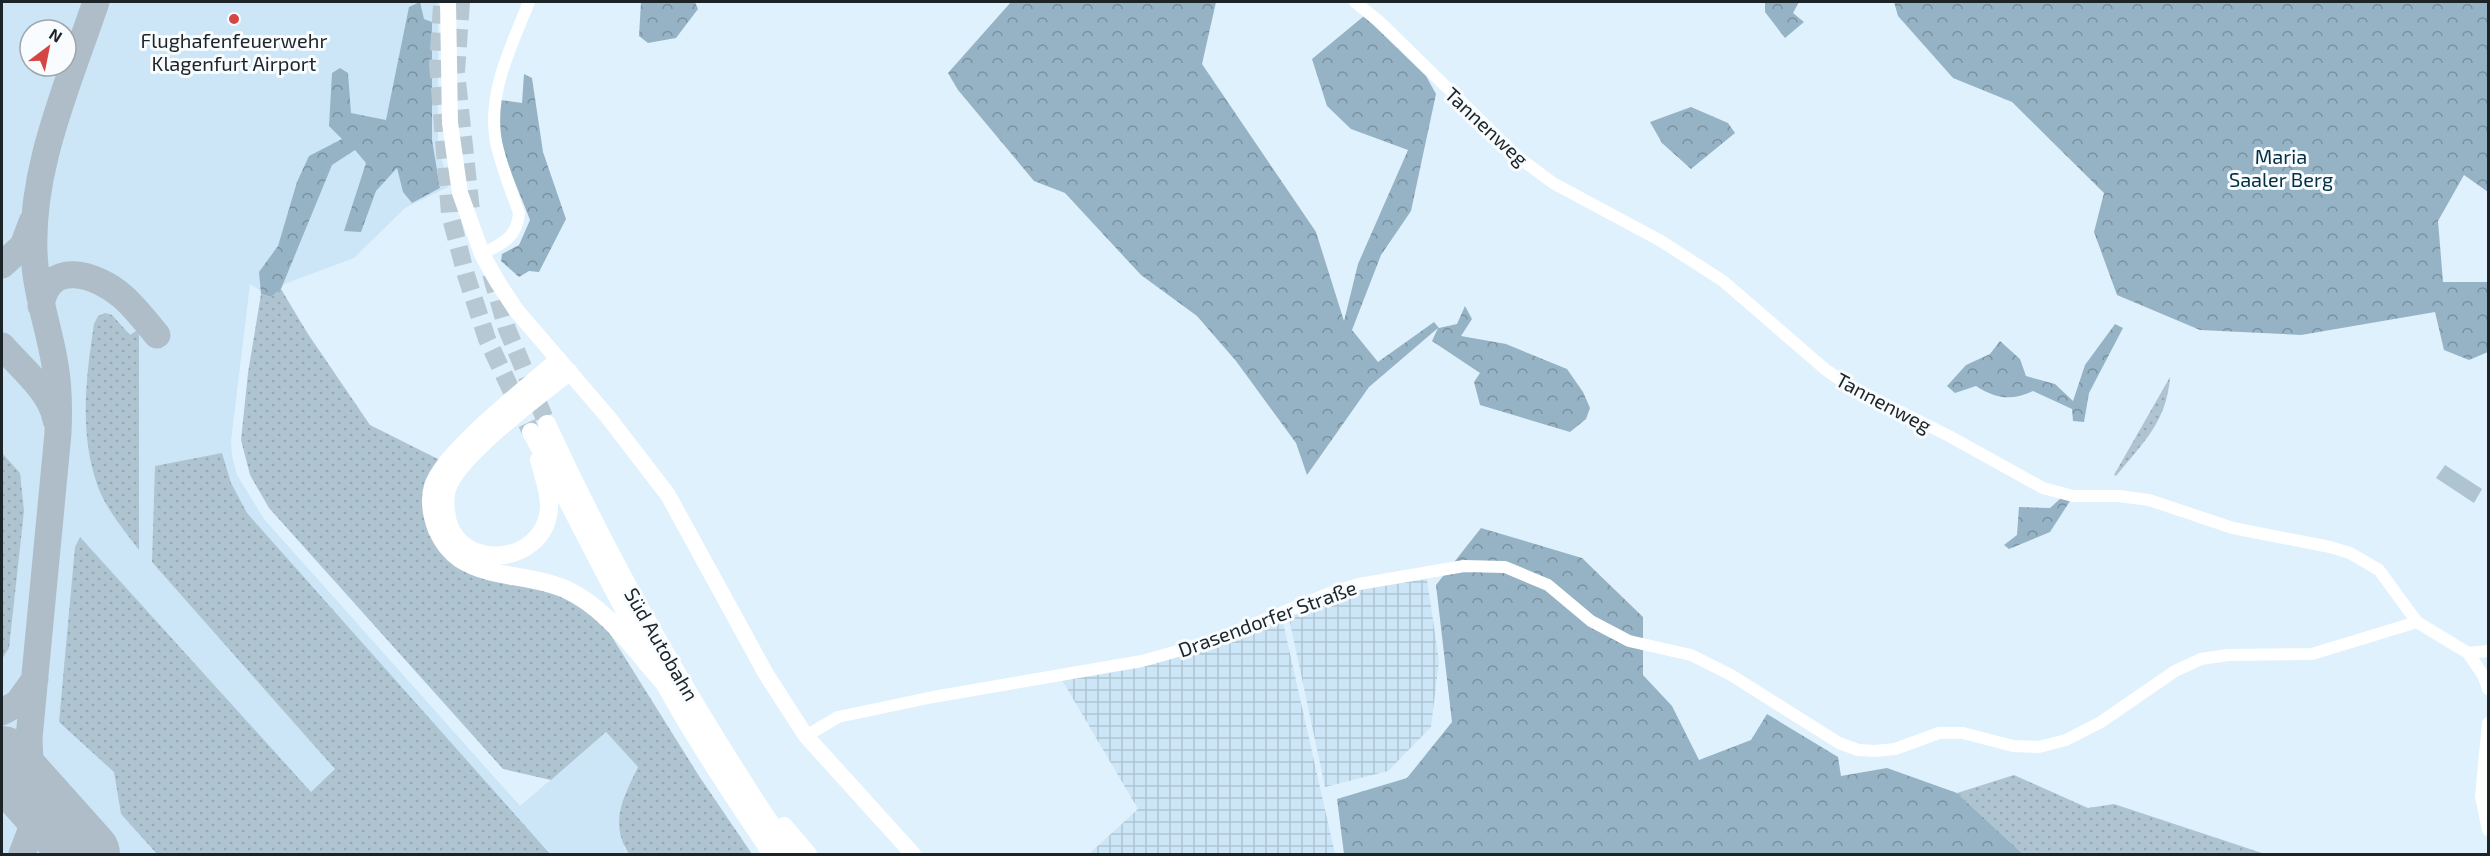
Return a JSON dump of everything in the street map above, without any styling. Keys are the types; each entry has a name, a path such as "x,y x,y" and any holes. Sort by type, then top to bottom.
{"highway":[{"path":"539,428 549,509 542,531 517,552 499,557 480,555 456,538 447,524 445,503 447,489 457,470 476,449 563,366"},
{"path":"563,366 467,441 440,472 433,486 431,503 434,522 448,548 466,562 491,572 521,576 554,585 588,603 607,618 663,682"},
{"name":"Süd Autobahn","path":"539,428 595,556 663,682 725,785 772,855"},
{"name":"Süd Autobahn","path":"539,428 637,603 750,793 791,855"},
{"path":"750,793 808,855"}],"main road":[{"path":"448,2 450,123 460,193 482,254 516,310 650,469 668,495 766,674 806,736 913,855"}],"street":[{"path":"482,254 508,241 518,224 519,213 496,143 494,112 500,79 529,2"},
{"name":"Tannenweg","path":"1355,2 1381,23 1518,157 1553,183 1686,256 1723,281 1826,370 1849,386 1949,436 2043,488 2073,496 2119,496 2148,500 2233,528 2350,553 2379,570 2417,622"},
{"name":"Drasendorfer Straße","path":"806,736 838,717 933,697 1142,661 1210,642 1332,592 1359,584 1464,566 1505,567 1548,585 1591,621 1629,641 1691,656 1731,675 1839,743 1858,750 1875,751 1895,749 1939,733 1963,734 2013,746 2039,747 2066,740 2113,715 2175,671 2201,659 2312,654 2417,622"},
{"path":"2417,622 2468,653 2483,675 2488,689"},
{"path":"2468,653 2488,651"},
{"path":"2488,723 2481,796 2488,830"}],"shaded area":[{"path":"2,2 438,2 438,141 448,187 405,208 354,258 263,292 250,284 231,441 232,456 237,475 264,519 520,806 606,732 638,767 624,795 624,848 629,854 2,854"},
{"path":"281,289 308,334 370,425 440,460 438,546 562,595 587,609 607,629 699,776 752,854 629,854 620,832 620,810 638,767 606,732 551,780 503,769 269,508 250,475 241,440 248,373 261,294 271,297"},
{"path":"105,313 112,315 130,335 139,329 139,550 100,493 88,445 86,404 91,344 94,324 98,316"},
{"path":"2170,377 2168,393 2159,419 2135,453 2116,476 2114,475"},
{"path":"2,453 20,473 24,511 9,648 2,659"},
{"path":"222,453 231,483 247,513 550,854 157,854 121,814 114,772 59,722 75,547 80,537 311,792 335,769 152,562 155,466"},
{"path":"2445,465 2482,489 2474,503 2436,478"},
{"path":"1427,579 1439,661 1431,727 1388,771 1325,787 1289,618 1349,591"},
{"path":"1282,618 1335,854 1089,854 1138,809 1062,680 1208,650"},
{"path":"2014,775 2088,808 2114,804 2265,854 2023,854 1957,793"}],"green space":[{"path":"420,2 424,19 432,22 432,140 440,188 412,203 403,192 397,168 376,191 361,232 344,231 366,163 355,150 332,165 281,289 271,297 261,294 259,272 278,246 297,182 309,156 342,139 329,126 332,73 340,68 348,73 351,113 386,120 409,7"},
{"path":"641,2 695,2 698,9 676,38 648,43 639,36"},
{"path":"1011,2 1216,2 1202,64 1316,232 1344,321 1358,264 1408,150 1351,129 1327,106 1312,59 1364,16 1426,76 1436,94 1411,211 1381,255 1352,330 1378,362 1434,322 1439,328 1457,324 1465,306 1472,319 1461,336 1506,344 1567,369 1583,392 1590,408 1586,419 1570,432 1480,405 1474,382 1480,373 1432,341 1438,328 1369,387 1307,475 1296,443 1236,361 1197,316 1141,275 1065,193 1034,181 958,90 948,73"},
{"path":"1765,2 1799,2 1793,13 1804,22 1785,38 1765,12"},
{"name":"Maria Saaler Berg","path":"1894,2 2488,2 2488,192 2464,175 2438,221 2443,282 2488,282 2488,352 2469,360 2444,350 2435,312 2301,335 2200,330 2117,295 2094,232 2104,193 2012,102 1953,78 1898,16"},
{"path":"524,74 532,78 543,152 566,219 539,272 529,271 519,277 501,261 502,254 519,245 530,220 507,161 499,115 500,100 522,103"},
{"path":"1691,107 1728,123 1735,133 1691,169 1662,143 1650,122"},
{"path":"2115,324 2123,328 2089,393 2084,422 2073,421 2072,409 2033,391 2018,396 2004,397 1990,394 1976,386 1955,393 1947,386 1966,365 1990,354 2000,341 2020,359 2026,376 2055,384 2073,401 2085,365"},
{"path":"2061,498 2070,501 2050,532 2009,549 2004,545 2017,535 2019,507 2050,508"},
{"path":"1481,528 1582,558 1643,617 1643,675 1672,706 1699,760 1751,740 1767,714 1838,757 1841,776 1887,768 1957,793 2023,854 1344,854 1337,799 1407,778 1452,722 1436,585"}],"taxiway":[{"path":"44,808 30,762 29,738 59,407 55,365 35,266 34,233 43,165 62,99 96,2"},
{"path":"2,265 23,246 32,222"},
{"path":"41,306 45,291 53,281 63,276 87,277 122,296 157,335"},
{"path":"2,346 41,389 53,409 56,420"},
{"path":"2,712 18,703 35,679"},
{"path":"22,854 41,804"}],"runway":[{"path":"2,760 86,854"}],"tunnel":[{"path":"461,2 456,72 471,211"},
{"path":"442,6 438,64 450,214 466,275 487,339 531,432"},
{"path":"491,274 507,329 547,424"}],"place":[{"name":"Flughafenfeuerwehr Klagenfurt Airport","path":"234,19"}]}
